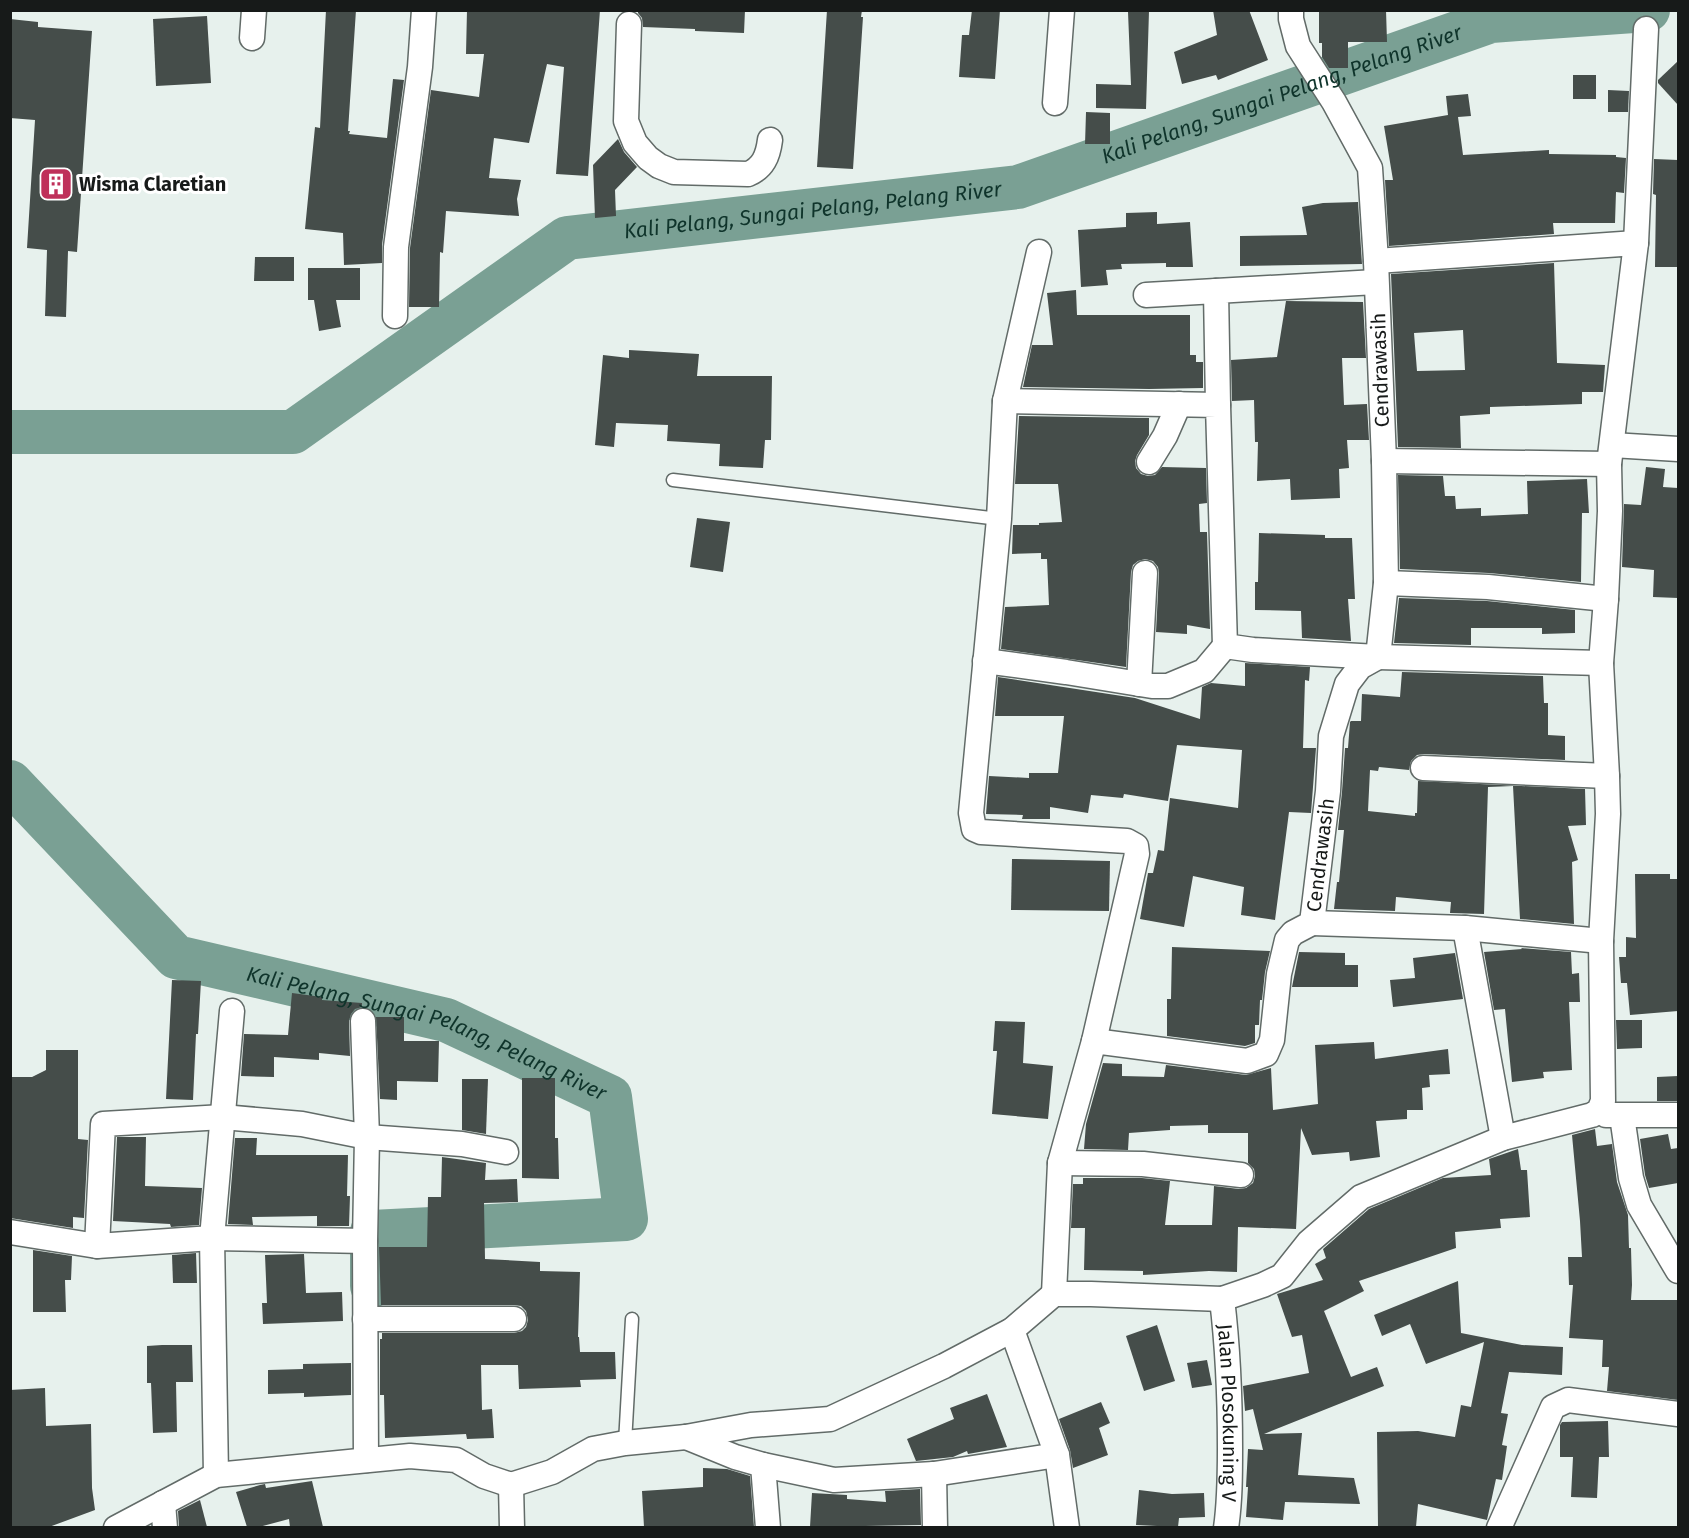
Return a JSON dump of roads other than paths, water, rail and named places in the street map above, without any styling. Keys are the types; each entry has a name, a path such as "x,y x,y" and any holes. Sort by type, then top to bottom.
{"street":[{"path":"252,38 254,10"},
{"path":"395,316 396,247 420,67 424,10"},
{"path":"1055,103 1062,10"},
{"name":"Cendrawasih","path":"1094,1041 1246,1061 1266,1054 1272,1040 1279,974 1287,940 1293,933 1312,923 1331,736 1347,684 1360,667 1378,657 1386,584 1384,461 1370,168 1334,102 1298,45 1291,20 1291,10"},
{"path":"629,24 626,121 635,143 648,158 659,166 674,172 748,174 761,165 769,152 770,140"},
{"path":"116,1527 216,1475 410,1456 456,1460 484,1476 511,1485 552,1472 593,1449 625,1443 686,1437 751,1425 830,1419 944,1366 1012,1330 1054,1294 1222,1299 1263,1285 1282,1276 1309,1242 1361,1197 1503,1138 1592,1115 1599,1111 1603,1101 1601,941 1608,814 1601,663 1610,511 1610,454 1636,243 1646,29"},
{"path":"1146,295 1216,291 1636,243"},
{"path":"1039,252 1005,401 999,519 971,813 974,829 981,832 1127,841 1136,846 1137,854 1094,1041 1060,1163 1054,1294"},
{"path":"985,661 1152,686 1168,686 1204,671 1225,646 1216,291"},
{"path":"1005,401 1218,405"},
{"path":"1149,462 1165,436 1179,404"},
{"path":"1384,461 1610,454 1678,449"},
{"path":"1139,684 1145,573"},
{"path":"1386,584 1488,587 1606,599"},
{"path":"1225,646 1253,650 1378,657 1601,663"},
{"path":"1423,768 1607,776"},
{"path":"1312,923 1465,928 1601,941"},
{"path":"1465,928 1503,1138"},
{"path":"216,1475 212,1238 232,1011"},
{"path":"363,1021 367,1137 366,1460"},
{"path":"1592,1115 1678,1115"},
{"path":"1622,1116 1631,1178 1639,1205 1678,1271"},
{"path":"97,1246 103,1124 223,1117 302,1124 367,1137 462,1144 506,1152"},
{"path":"1060,1163 1143,1164 1241,1175"},
{"path":"10,1232 97,1246 212,1238 365,1241"},
{"name":"Jalan Plosokuning V","path":"1222,1299 1228,1344 1230,1414 1229,1504 1226,1527"},
{"path":"365,1319 514,1319"},
{"path":"1012,1330 1057,1455 1067,1527"},
{"path":"1499,1527 1553,1407 1568,1400 1678,1414"},
{"path":"686,1437 735,1457 834,1480 933,1474 1057,1455"},
{"path":"763,1464 768,1527"},
{"path":"933,1474 934,1527"},
{"path":"511,1485 512,1527"},
{"path":"163,1503 165,1527"}],"lane":[{"path":"673,480 999,519"},
{"path":"625,1443 632,1319"}],"waterway":[{"name":"Kali Pelang, Sungai Pelang, Pelang River","path":"10,432 293,432 567,238 1018,187 1491,21 1648,10"},
{"name":"Kali Pelang, Sungai Pelang, Pelang River","path":"10,782 176,957 446,1020 610,1097 626,1219 372,1232 372,1286"}],"place":[{"name":"Wisma Claretian","path":"56,184"}]}
